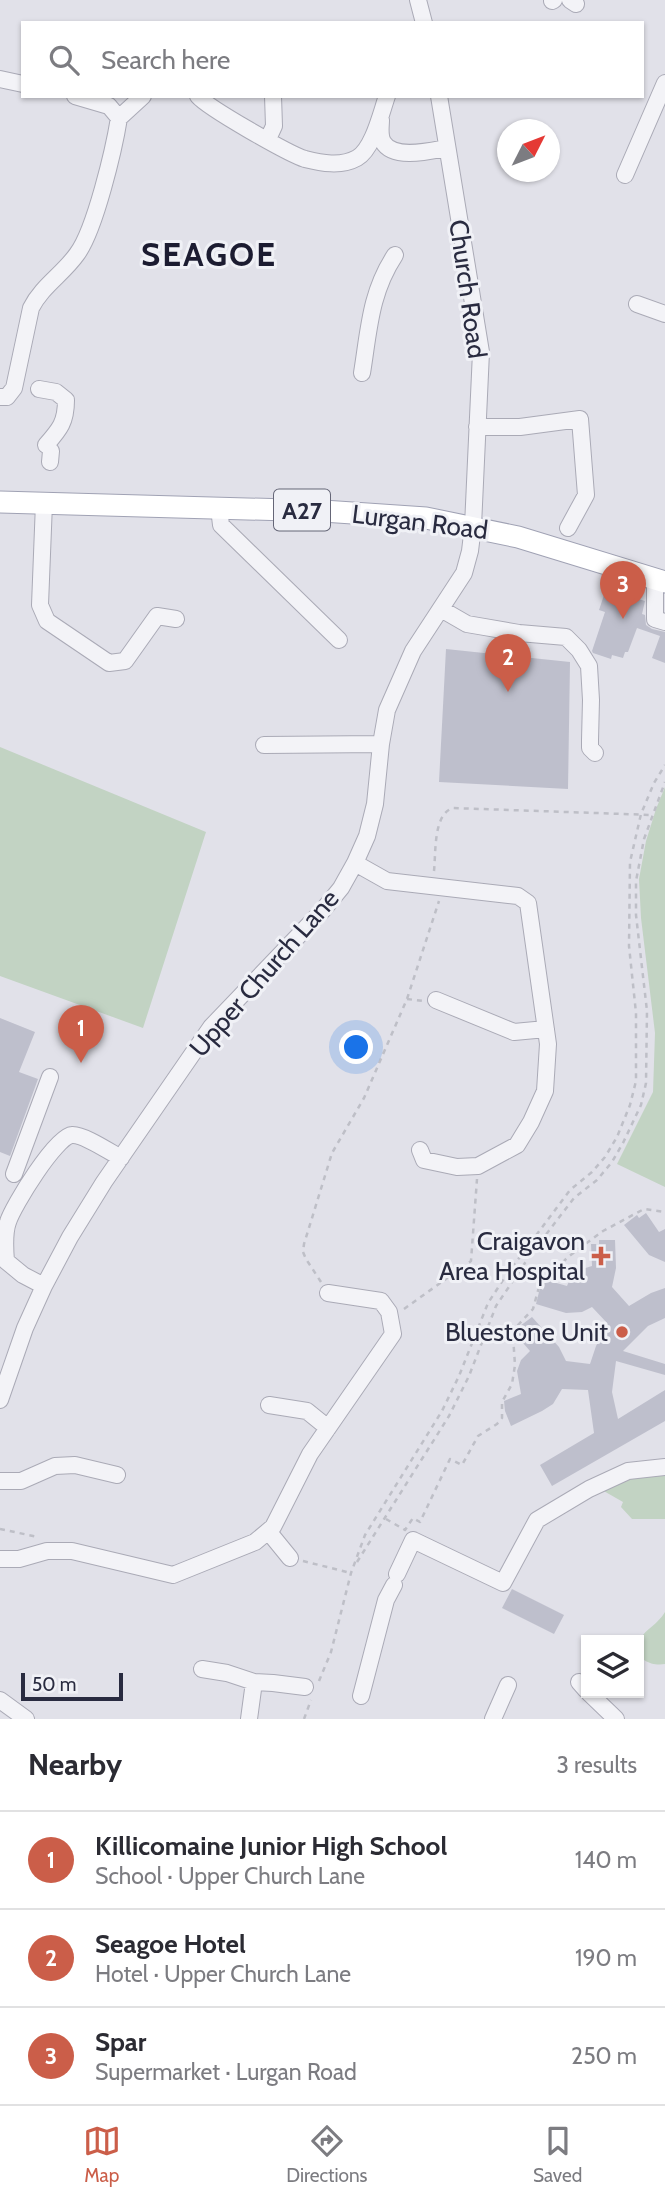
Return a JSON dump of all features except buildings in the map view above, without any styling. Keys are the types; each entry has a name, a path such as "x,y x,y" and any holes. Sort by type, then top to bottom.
{"main road":[{"name":"Lurgan Road","path":"0,502 390,514 472,526 528,539 660,581"}],"street":[{"path":"418,0 423,21"},
{"path":"0,79 21,84"},
{"path":"625,174 665,83"},
{"path":"82,98 109,106 119,118"},
{"path":"0,397 7,397 14,388 31,308 36,297 71,263 83,246 103,184 119,118 141,98"},
{"path":"201,98 222,114 302,158 329,164 359,157 369,145 386,98"},
{"path":"268,139 274,126 273,98"},
{"name":"Church Road","path":"439,98 481,352 472,526"},
{"path":"381,114 382,142 388,148 397,152 413,153 446,148"},
{"path":"362,373 376,289 395,255"},
{"path":"637,304 665,314"},
{"path":"39,389 56,392 66,400 66,416 49,452"},
{"path":"478,427 520,427 580,419 586,495 568,528"},
{"path":"44,503 40,606 47,621 108,663 125,661 157,616 176,619"},
{"path":"219,508 221,525 339,640"},
{"name":"Upper Church Lane","path":"0,1401 6,1362 70,1237 121,1158 211,1027 323,910 341,888 355,863 367,836 375,804 387,710 413,651 464,572 470,551 472,526"},
{"path":"660,581 655,619 665,622"},
{"path":"441,609 467,624 519,633 566,637 579,650 589,666 590,748 595,753"},
{"path":"264,745 381,744"},
{"path":"355,863 387,881 518,896 528,903 548,1044 545,1091 517,1145 478,1166 457,1167 424,1160 420,1150"},
{"path":"436,1000 514,1032 546,1029"},
{"path":"26,1190 7,1174 50,1077"},
{"path":"44,1286 23,1275 6,1261 7,1223 26,1190 64,1137 75,1135 121,1158"},
{"path":"0,1559 19,1559 47,1551 72,1551 173,1575 255,1542 273,1527 310,1454 393,1334 389,1312 381,1301 328,1293"},
{"path":"269,1405 307,1411 328,1428"},
{"path":"0,1481 21,1482 55,1466 75,1465 117,1475"},
{"path":"361,1696 386,1600 413,1540 503,1583 537,1520 589,1489 628,1471 665,1467"},
{"path":"268,1531 290,1558"},
{"path":"202,1670 227,1673 254,1682 273,1682 312,1690"},
{"path":"249,1719 254,1682"},
{"path":"493,1719 508,1685"},
{"path":"595,1698 616,1719"},
{"path":"0,1700 26,1719"}],"path":[{"path":"304,1719 312,1690 331,1652 351,1573 365,1535 442,1411 488,1303 507,1273 570,1190 605,1157 617,1138 631,1105 636,1081 636,1013 629,946 628,883 634,839 641,814 665,765"},
{"path":"353,1568 449,1416 469,1376 496,1306 531,1254 575,1198 597,1180 612,1162 641,1105 646,1083 646,1011 635,915 636,881 641,850 665,782"},
{"path":"328,1293 306,1259 304,1244 332,1153 364,1098 407,999 438,887 439,823 442,814 448,809 465,807 652,815"},
{"path":"390,1319 471,1261 478,1166"},
{"path":"385,1519 405,1530 412,1518 420,1522 450,1459 462,1465 478,1436 502,1418 502,1402 515,1376 516,1351 513,1336 520,1329 518,1325 533,1309 539,1287 568,1257 603,1231 644,1209 665,1212"},
{"path":"552,1273 570,1278"},
{"path":"290,1558 351,1573"}],"green space":[{"path":"0,747 206,832 143,1028 0,976"},
{"path":"665,787 665,1187 617,1164 653,1092 655,1033 639,879 646,841"},
{"path":"665,1475 665,1519 632,1519 621,1507 623,1502 602,1490 634,1476"},
{"path":"665,1612 665,1664 653,1664 644,1660 643,1635"}],"place":[{"name":"Spar","path":"623,619"},
{"name":"Seagoe Hotel","path":"508,692"},
{"name":"Killicomaine Junior High School","path":"81,1063"},
{"name":"Craigavon Area Hospital","path":"601,1256"},
{"name":"Bluestone Unit","path":"622,1332"}],"district":[{"name":"SEAGOE","path":"209,254"}]}
